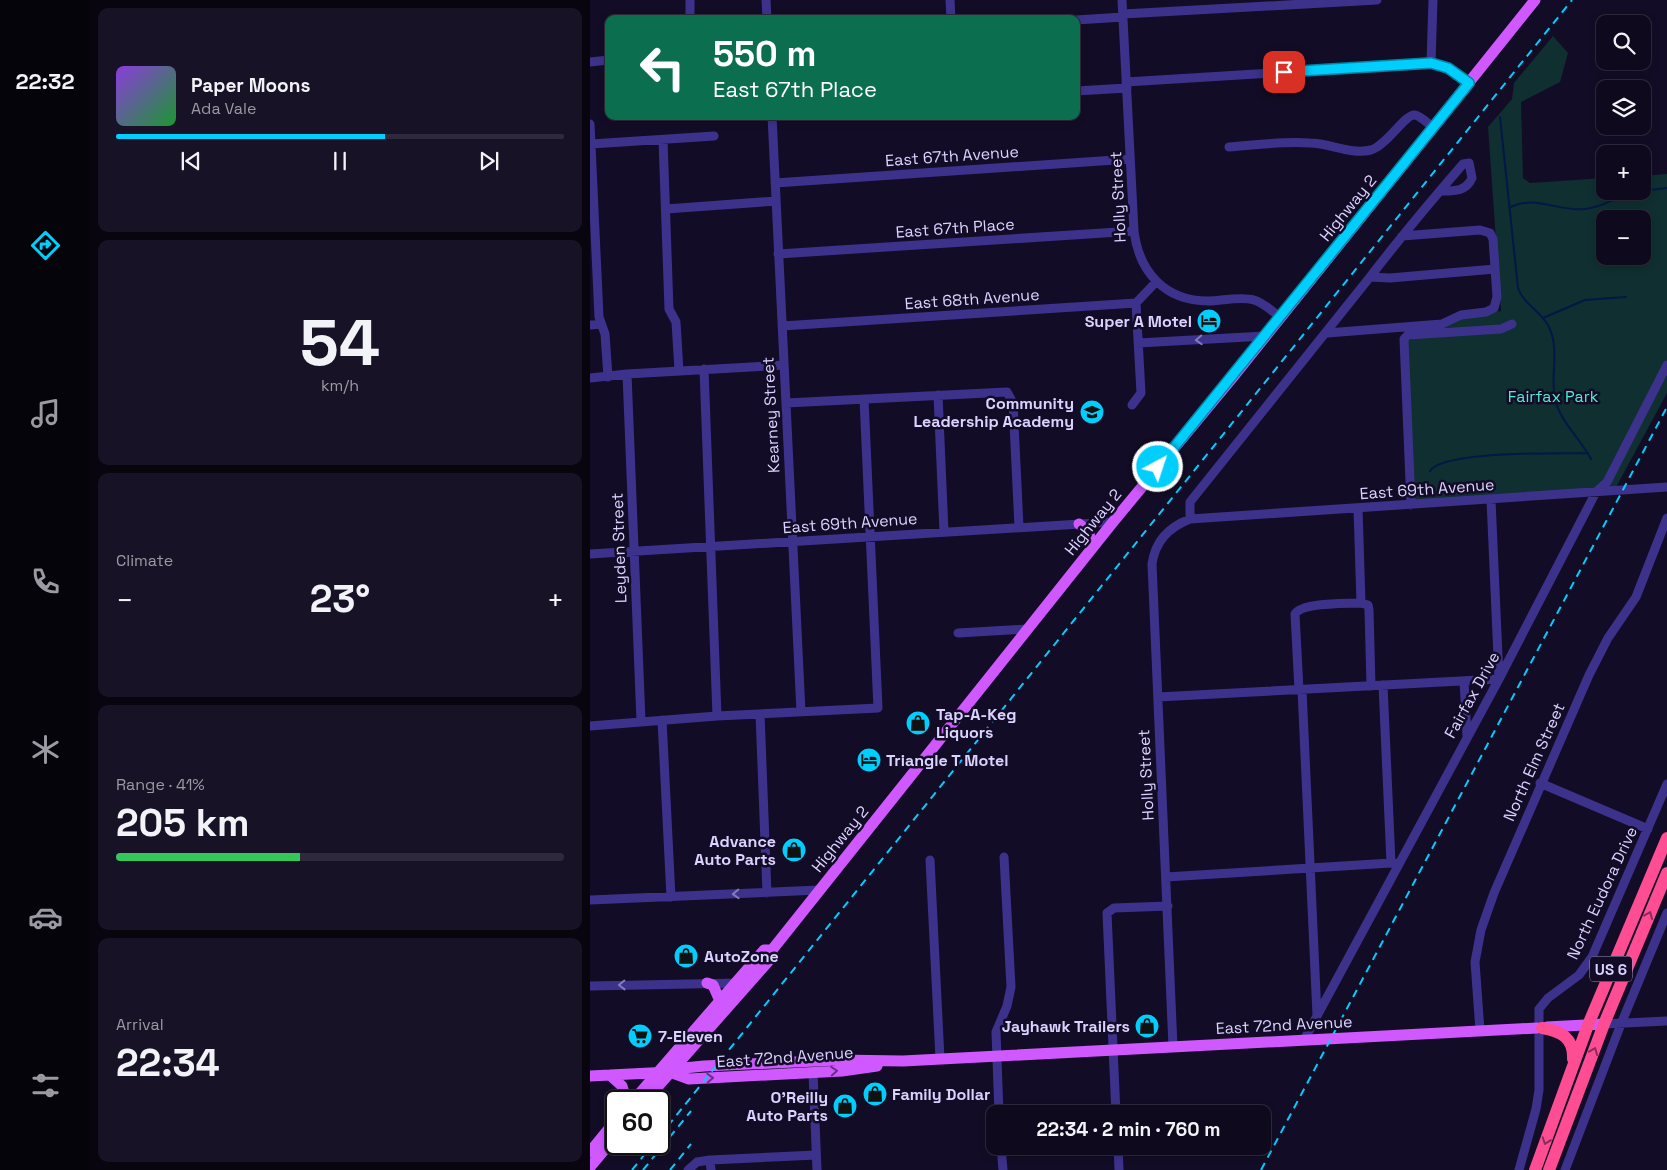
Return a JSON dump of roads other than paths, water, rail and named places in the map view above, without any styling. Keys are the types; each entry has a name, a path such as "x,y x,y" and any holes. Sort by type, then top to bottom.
{"highway":[{"name":"US 6","path":"1535,1170 1588,1025 1667,838"},
{"name":"US 6","path":"1550,1170 1604,1024 1667,873"},
{"path":"1540,1028 1557,1031 1569,1040 1573,1049 1573,1064"}],"main road":[{"name":"Highway 2","path":"654,1090 773,956 772,950 819,890 1091,549 1434,128 1535,0"},
{"path":"1080,524 1089,532 1091,549"},
{"name":"Highway 2","path":"642,1090 764,950 772,950"},
{"path":"707,983 713,985 720,1000"},
{"name":"East 72nd Avenue","path":"590,1076 670,1072 684,1068 704,1066 837,1060 903,1061 1604,1024"},
{"path":"702,1035 696,1052 698,1060 704,1066"},
{"name":"East 72nd Avenue","path":"670,1072 689,1079 853,1070 903,1061"},
{"path":"610,1075 622,1086 623,1090"},
{"path":"590,1152 605,1134"},
{"path":"590,1167 605,1149"}],"street":[{"path":"690,0 690,15"},
{"path":"766,0 767,15"},
{"path":"950,0 951,15"},
{"name":"Holly Street","path":"1122,0 1134,231 1139,257 1156,282 1172,292 1196,301 1255,300 1280,317"},
{"path":"1080,20 1377,0"},
{"path":"1431,63 1434,0"},
{"path":"590,62 605,60"},
{"path":"1080,91 1127,85 1431,63 1448,68 1469,83"},
{"path":"1229,147 1312,142 1336,148 1368,150 1380,146 1388,140 1405,119 1412,115 1416,115 1434,128"},
{"name":"Kearney Street","path":"772,120 800,712"},
{"path":"590,124 599,317 605,334 608,377"},
{"path":"591,144 714,136"},
{"path":"662,140 669,309 676,322 679,371"},
{"name":"East 67th Avenue","path":"775,183 1130,159"},
{"path":"1190,519 1190,502 1440,190"},
{"path":"666,208 776,201"},
{"name":"East 67th Place","path":"778,254 1134,231"},
{"path":"1327,332 1442,324 1461,315 1486,312 1494,308 1496,304 1493,239 1487,231 1402,236"},
{"path":"1370,277 1390,278 1495,269"},
{"path":"1132,405 1141,393 1136,303 1156,282"},
{"name":"East 68th Avenue","path":"782,326 1136,303"},
{"path":"590,325 601,324"},
{"path":"1412,505 1404,339 1408,335 1501,330 1512,324"},
{"path":"1138,343 1265,336"},
{"path":"590,378 627,374 784,365"},
{"name":"Fairfax Drive","path":"1304,1040 1395,863 1499,680 1596,492 1607,482 1667,365"},
{"path":"704,369 717,716"},
{"name":"Leyden Street","path":"627,374 642,721"},
{"path":"786,403 1005,391 1011,395 1020,527"},
{"path":"938,395 944,532"},
{"path":"590,726 717,716 878,708 864,399"},
{"name":"East 69th Avenue","path":"1190,519 1667,487"},
{"path":"1158,697 1499,680 1491,500"},
{"path":"1358,508 1362,603"},
{"name":"North Elm Street","path":"1480,1031 1475,962 1481,930 1540,783 1596,658 1639,590 1667,518"},
{"name":"Holly Street","path":"1173,1047 1152,561 1158,545 1165,534 1179,523 1190,519"},
{"name":"East 69th Avenue","path":"590,554 1113,522"},
{"path":"1317,1016 1295,614 1297,610 1307,606 1362,603 1368,605 1371,686"},
{"path":"958,633 1028,629"},
{"path":"1464,681 1467,736"},
{"path":"1166,877 1395,863 1383,685"},
{"path":"760,714 767,893"},
{"path":"662,720 671,897"},
{"path":"1540,783 1648,829"},
{"name":"North Eudora Drive","path":"1519,1170 1536,1109 1540,1006 1579,974 1592,957 1667,784"},
{"path":"999,1105 996,1032 1010,997 1011,987 1004,857"},
{"path":"930,860 940,1059"},
{"path":"590,900 819,890"},
{"path":"1116,1105 1106,925 1108,910 1168,906"},
{"path":"1565,1170 1621,1024 1667,913"},
{"path":"590,986 749,983"},
{"name":"East 72nd Avenue","path":"1604,1024 1667,1021"},
{"path":"813,1073 816,1170"},
{"path":"688,1170 697,1162 710,1160 816,1155"},
{"path":"1002,1155 1003,1170"},
{"path":"1118,1155 1119,1170"},
{"path":"710,1160 711,1170"}],"waterway":[{"path":"1500,117 1518,288 1524,299 1546,321 1549,327 1554,345 1555,399 1561,415 1591,459"},
{"path":"1651,190 1667,188"},
{"path":"1509,208 1519,204 1537,203 1585,209 1614,200"},
{"path":"1543,318 1585,300 1626,297"},
{"path":"1430,471 1439,464 1478,456 1588,453"}],"railway":[{"path":"670,1123 1572,0"},
{"path":"1261,1170 1667,407"},
{"path":"643,1170 691,1111"},
{"path":"670,1170 691,1144"},
{"path":"632,1170 644,1155"}],"place":[{"name":"Super A Motel","path":"1209,321"},
{"name":"Community Leadership Academy","path":"1092,412"},
{"name":"Tap-A-Keg Liquors","path":"918,723"},
{"name":"Triangle T Motel","path":"869,760"},
{"name":"Advance Auto Parts","path":"794,850"},
{"name":"AutoZone","path":"686,956"},
{"name":"Jayhawk Trailers","path":"1147,1026"},
{"name":"7-Eleven","path":"640,1036"},
{"name":"Family Dollar","path":"875,1094"},
{"name":"O'Reilly Auto Parts","path":"845,1106"}],"park label":[{"name":"Fairfax Park","path":"1553,396"}]}
